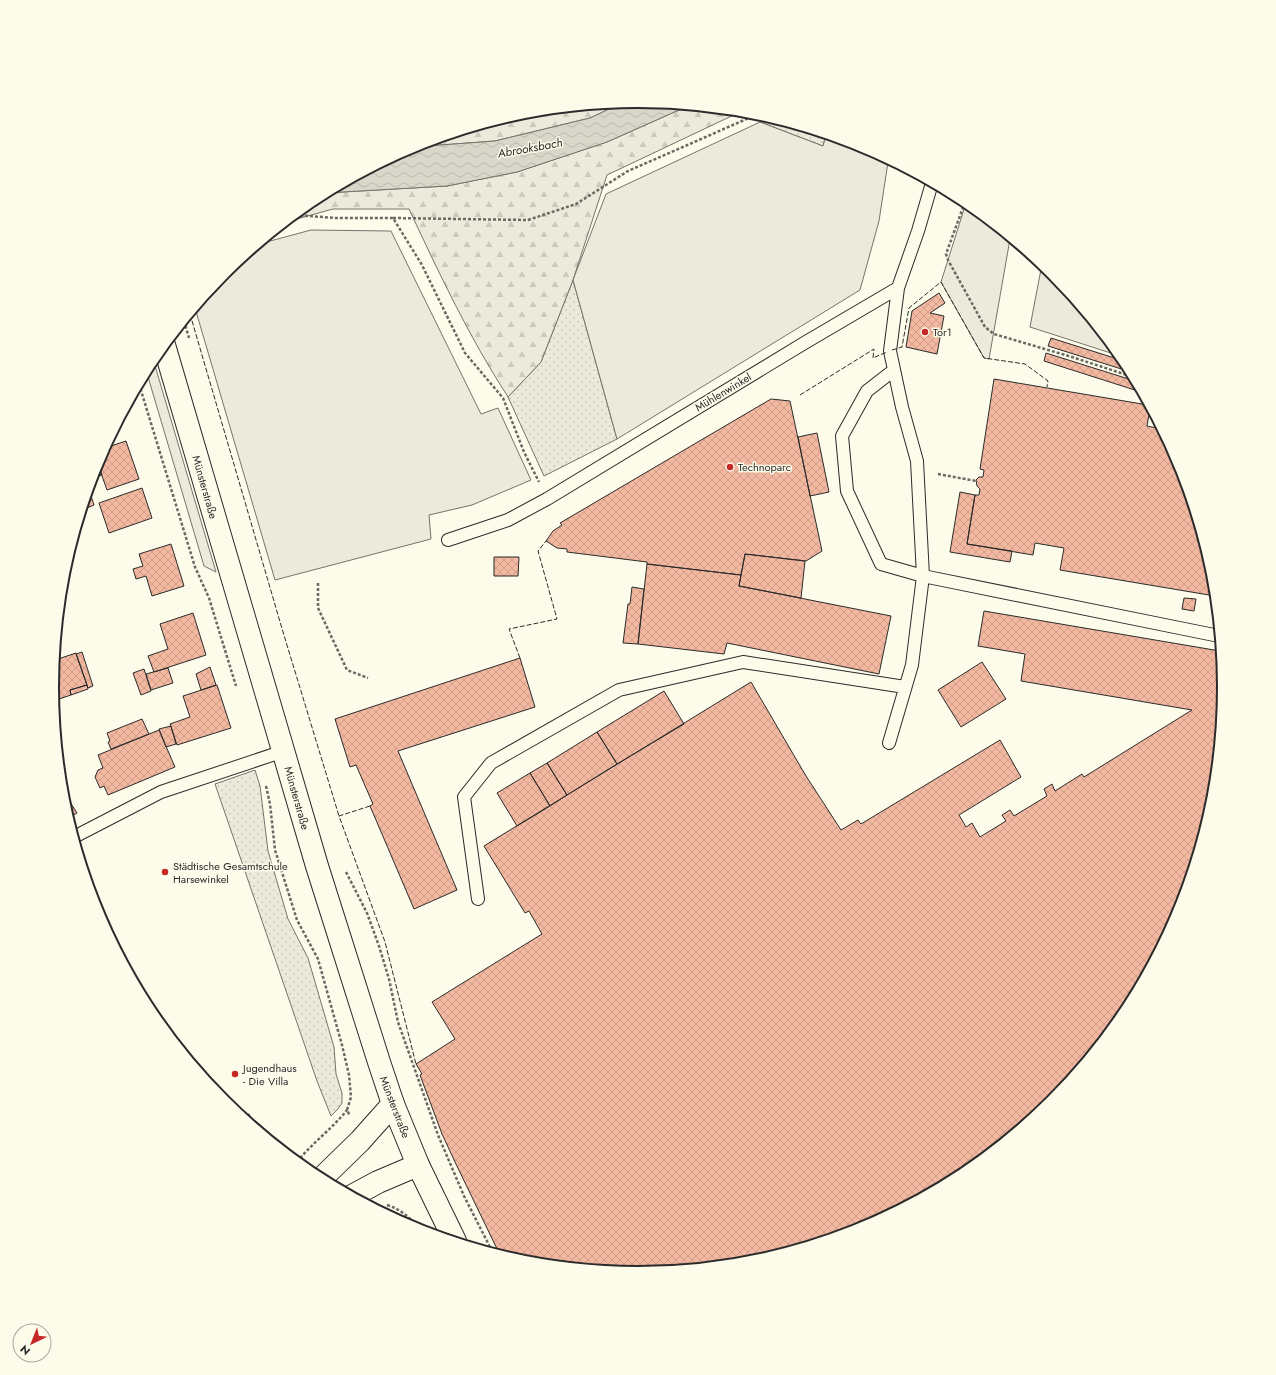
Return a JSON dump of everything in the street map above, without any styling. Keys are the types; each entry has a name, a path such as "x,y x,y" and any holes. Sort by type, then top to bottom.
{"main road":[{"name":"Münsterstraße","path":"166,353 319,874 393,1104 418,1165 453,1236"},
{"path":"325,1175 360,1141 393,1104"},
{"path":"357,1194 378,1182 418,1165"}],"lane":[{"path":"889,743 912,666 923,576 917,461 902,407 890,351 898,288 918,231 931,188"},
{"name":"Mühlenwinkel","path":"448,540 508,520 547,499 799,346 898,288"},
{"path":"894,370 867,391 842,436 846,491 881,564 923,576 1214,635"},
{"path":"478,899 464,797 491,763 619,690 743,662 905,687"},
{"path":"78,835 161,792 284,751"}],"path":[{"path":"303,216 335,218 528,220 576,204 628,171 746,119"},
{"path":"963,208 946,254 985,327 994,334 1124,374"},
{"path":"393,218 422,265 464,353 503,398 524,452 547,499"},
{"path":"186,327 191,344"},
{"path":"141,391 195,567 209,598 236,686"},
{"path":"917,471 976,481"},
{"path":"318,583 318,608 347,670 368,678"},
{"path":"259,760 270,804 275,850 296,920 318,959 349,1075 351,1097 347,1110 337,1122 301,1158"},
{"path":"344,867 367,913 379,946 389,979 398,1022 438,1135 464,1196 490,1247"},
{"path":"347,1110 360,1141"},
{"path":"378,1182 386,1205 396,1208 412,1220"}],"green space":[{"path":"608,110 590,118 495,141 436,145 488,128 525,120 562,113"},
{"path":"679,110 714,113 731,116 607,175 573,280 541,362 508,397 467,328 409,209 333,209 299,218 339,192 447,186 517,172 607,142"},
{"path":"760,122 788,128 824,139 823,146"},
{"path":"573,280 617,439 544,476 508,397 541,362"},
{"path":"255,770 260,786 268,851 288,919 308,958 334,1047 336,1074 342,1093 342,1103 331,1116 317,1081 215,784"}],"shaded area":[{"path":"760,122 823,146 825,139 888,165 879,221 860,290 617,439 573,280 606,194"},
{"path":"964,209 1009,243 989,359 984,358 941,282"},
{"path":"311,230 391,231 481,414 498,408 531,480 472,505 429,515 431,539 275,580 197,314 229,278 270,241"},
{"path":"1041,272 1073,306 1110,353 1030,327"},
{"path":"156,368 216,572 204,566 149,379"}],"water":[{"name":"Abrooksbach","path":"638,108 679,110 607,142 517,172 447,186 339,192 382,168 436,145 495,141 590,118 608,110"}],"building":[{"name":"Tor1","path":"939,293 945,303 930,313 944,316 937,354 906,347 912,311"},
{"path":"1051,338 1113,358 1121,369 1048,346"},
{"path":"1046,353 1127,378 1134,390 1044,361"},
{"path":"994,379 1142,404 1149,416 1147,426 1155,428 1157,431 1173,466 1186,501 1197,538 1209,595 1060,570 1064,548 1035,543 1033,555 967,544 975,495 979,495 980,489 977,486 976,480 979,477 983,477 984,470 980,469"},
{"name":"Technoparc","path":"771,399 790,401 822,551 806,561 745,554 741,575 647,564 647,562 567,552 567,549 557,548 546,541 553,531 562,525 560,523"},
{"path":"817,433 829,492 810,496 798,437"},
{"path":"126,441 139,479 107,490 101,472 112,446"},
{"path":"142,488 152,518 109,533 99,503"},
{"path":"960,492 975,495 967,544 1012,551 1010,562 950,552"},
{"path":"91,497 94,505 88,507"},
{"path":"171,544 184,586 152,596 146,576 136,579 133,569 143,566 139,554"},
{"path":"745,554 805,561 801,598 739,586"},
{"path":"494,557 519,557 518,576 494,576"},
{"path":"647,564 741,575 739,586 891,616 879,674 727,643 724,654 638,644"},
{"path":"632,587 644,589 638,644 623,643 628,604 630,604"},
{"path":"1184,598 1196,599 1194,611 1182,609"},
{"path":"984,611 1216,650 1216,725 1212,763 1206,800 1186,874 1173,909 1157,944 1119,1009 1097,1040 1073,1069 1020,1123 960,1169 894,1207 824,1236 788,1247 751,1255 714,1262 676,1265 600,1265 562,1262 497,1249 442,1134 420,1075 422,1074 416,1064 455,1039 432,1002 542,934 529,911 525,913 484,846 751,682 806,776 841,830 858,820 861,824 1000,740 1021,777 959,815 966,827 972,823 980,837 1006,821 1002,815 1010,810 1014,816 1047,796 1044,789 1052,784 1055,791 1082,774 1084,777 1192,710 1021,681 1025,654 978,646"},
{"path":"193,613 206,655 154,672 148,656 168,649 160,624"},
{"path":"82,652 93,686 88,688 76,654"},
{"path":"76,653 87,685 70,690 71,695 59,699 59,688 60,658"},
{"path":"520,658 535,707 398,751 457,890 414,909 370,806 373,804 356,765 350,767 335,719"},
{"path":"982,662 1006,699 961,727 938,690"},
{"path":"210,667 216,685 201,690 196,674"},
{"path":"168,668 173,683 151,690 146,674"},
{"path":"144,669 151,691 141,695 133,673"},
{"path":"87,685 88,689 71,695 70,690"},
{"path":"217,685 231,728 177,745 170,724 190,717 183,696"},
{"path":"664,691 684,724 617,764 597,732"},
{"path":"142,719 149,734 111,749 108,742 110,741 107,733"},
{"path":"171,726 176,744 166,747 159,729"},
{"path":"159,730 175,767 108,795 104,786 100,788 95,777 98,770 103,768 98,755"},
{"path":"597,732 617,764 567,795 547,763"},
{"path":"547,763 567,795 550,806 530,773"},
{"path":"530,773 550,806 517,826 497,793"},
{"path":"71,803 77,813 74,815"}],"fence":[{"path":"892,350 902,347 909,308 941,282 984,358 1025,364 1048,381 1047,387"},
{"path":"192,320 283,632 339,816"},
{"path":"800,395 874,349 873,358 887,352"},
{"path":"520,658 509,629 557,619 538,551 546,541"},
{"path":"370,806 339,816 385,942 416,1064"}],"place":[{"name":"Tor1","path":"925,332"},
{"name":"Technoparc","path":"730,467"},
{"name":"Städtische Gesamtschule Harsewinkel","path":"165,872"},
{"name":"Jugendhaus - Die Villa","path":"235,1074"}]}
